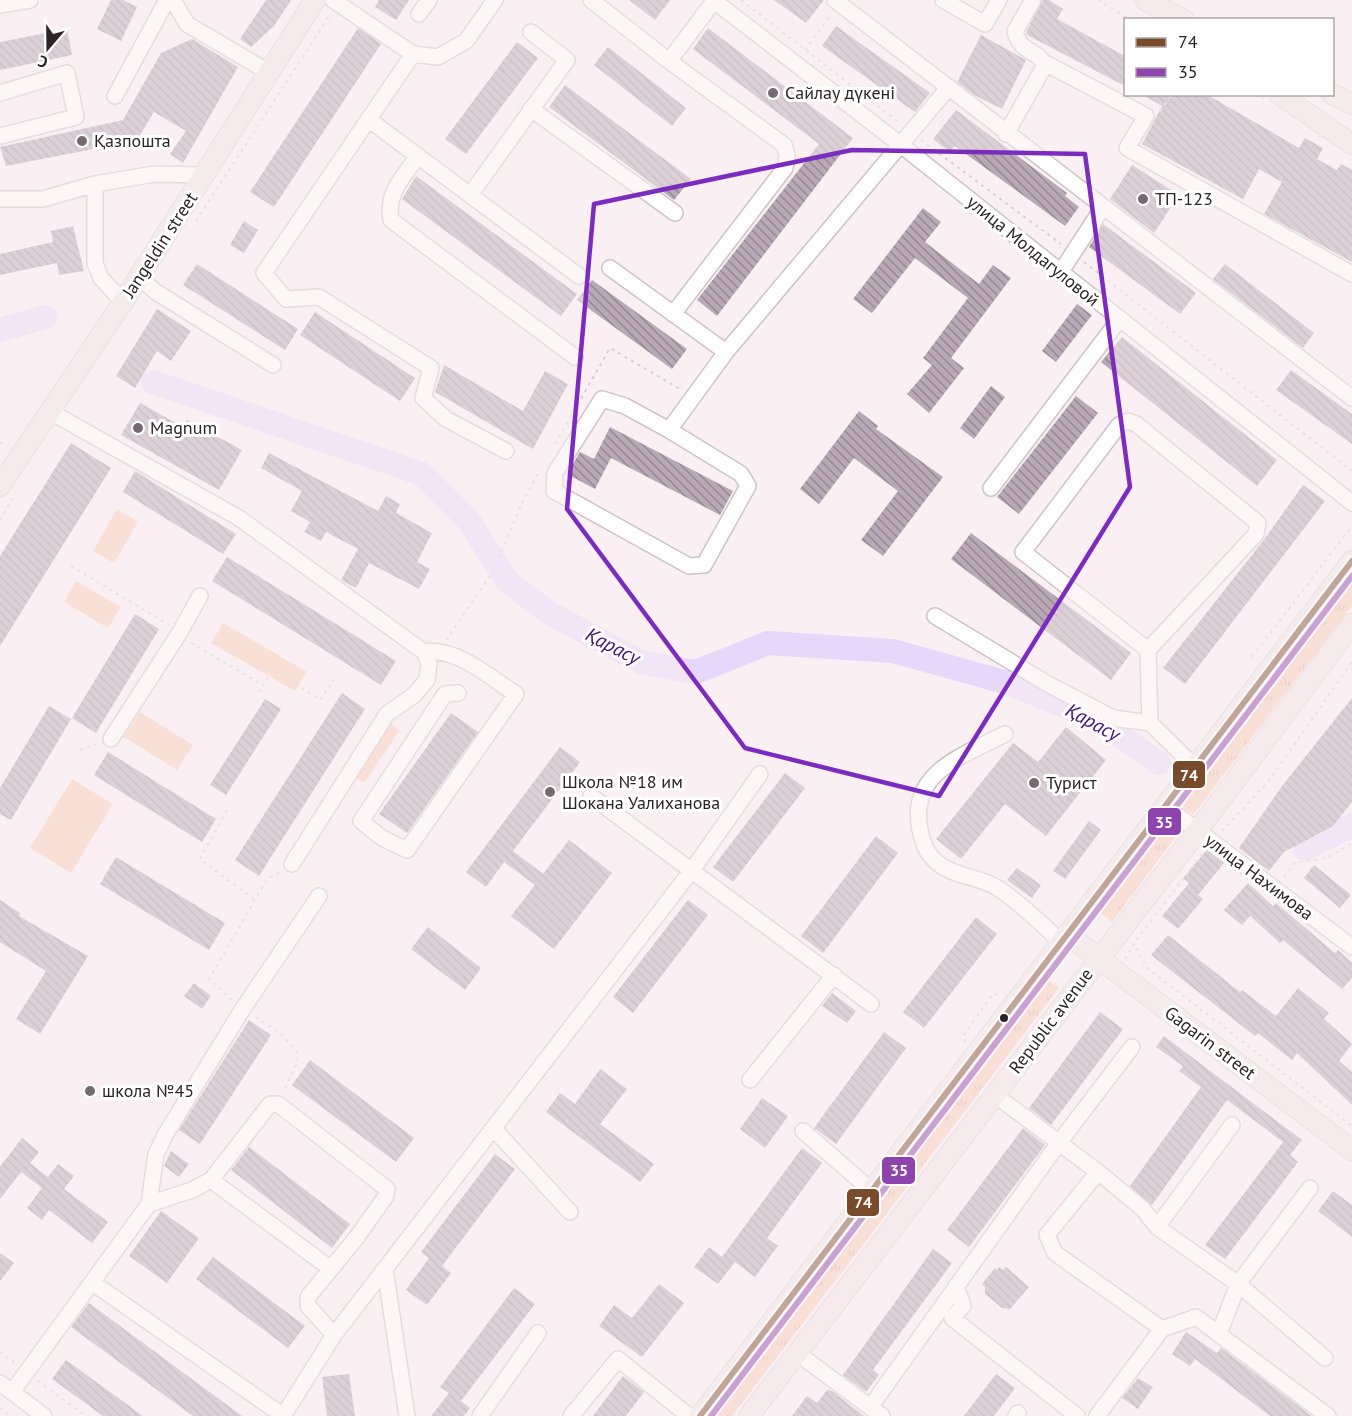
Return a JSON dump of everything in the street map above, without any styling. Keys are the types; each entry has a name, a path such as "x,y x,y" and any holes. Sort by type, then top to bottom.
{"main road":[{"name":"Jangeldin street","path":"0,486 5,465 49,411 123,302 315,0"},
{"path":"1139,0 1165,18"},
{"path":"1146,0 1180,18"},
{"path":"1334,95 1352,104"},
{"path":"1282,96 1352,144"},
{"path":"700,1416 1352,561"},
{"name":"Republic avenue","path":"749,1416 1118,934 1205,836 1352,624"},
{"name":"Gagarin street","path":"1064,938 1099,959 1352,1150"}],"street":[{"path":"0,5 30,0"},
{"path":"115,96 167,0"},
{"path":"173,0 187,24 270,73"},
{"path":"333,0 413,54 438,57 466,41 495,0"},
{"path":"419,14 429,0"},
{"path":"591,0 669,61 784,145 787,155 785,168 673,314"},
{"path":"669,61 713,0"},
{"name":"улица Молдагуловой","path":"713,0 901,145 1352,503"},
{"path":"943,0 985,24 999,0"},
{"path":"1033,0 1015,31 1018,43 1043,62 1146,116 1127,148 1352,274"},
{"path":"837,2 1352,398"},
{"path":"470,195 567,60 531,32"},
{"path":"413,54 264,273 286,299 319,297 432,368 423,398 446,419 506,451"},
{"path":"1006,134 1043,72 1043,62"},
{"path":"0,93 67,73 76,117 0,136"},
{"path":"669,430 726,352 949,87"},
{"path":"531,110 675,213"},
{"path":"368,119 579,276"},
{"path":"418,156 388,204 391,220 575,357"},
{"path":"0,199 43,199 95,184 154,174 204,176"},
{"path":"95,184 95,263 101,278 123,302"},
{"path":"1060,273 1103,207"},
{"path":"610,268 726,352"},
{"path":"139,277 156,292 273,365"},
{"path":"991,488 1119,320"},
{"path":"602,399 625,406 669,430 741,474 748,486 704,565 688,566 554,491 555,473 602,399"},
{"path":"49,411 239,518 432,651 516,694 407,850 382,838 361,821 445,694 458,693"},
{"path":"1148,650 1023,552 1119,425 1128,421 1145,431 1258,523 1256,534 1148,650 1150,723"},
{"path":"111,739 179,634 200,596"},
{"path":"935,616 1046,683 1113,718 1150,723 1195,767"},
{"path":"292,864 387,714 414,694 427,680 432,651"},
{"path":"1005,734 952,762 929,780 920,795 916,812 924,848 940,865 995,886 1064,938"},
{"path":"93,1283 283,1416 334,1335 692,870 760,774"},
{"path":"591,796 871,1004"},
{"name":"улица Нахимова","path":"1165,807 1352,947"},
{"path":"44,1416 6,1388 27,1372 149,1204 156,1154 165,1135 243,1010 319,896"},
{"path":"750,1080 834,975"},
{"path":"797,1353 877,1411 956,1286 1058,1144 1132,1047"},
{"path":"995,1095 1098,1172 1143,1209 1157,1227 1238,1284 1325,1358"},
{"path":"149,1204 192,1190 211,1180 270,1104 278,1104 387,1189 386,1196 363,1229 308,1297 308,1306 334,1335"},
{"path":"1157,1227 1232,1125"},
{"path":"494,1128 570,1212"},
{"path":"803,1131 872,1191"},
{"path":"1098,1172 1047,1235 1055,1253 1162,1329"},
{"path":"211,1180 331,1269"},
{"path":"1219,1334 1238,1284 1311,1188"},
{"path":"386,1269 407,1416"},
{"path":"956,1286 963,1306 952,1318 1077,1416"},
{"path":"1097,1416 1162,1329 1196,1317 1328,1416"},
{"path":"480,1416 538,1333"},
{"path":"572,1416 618,1359 689,1416"}],"path":[{"path":"741,0 1073,253 1352,471"},
{"path":"1098,0 1128,18"},
{"path":"806,50 837,2"},
{"path":"1146,116 1162,111 1171,96"},
{"path":"1252,657 1352,526"},
{"path":"432,651 492,573 500,552"},
{"path":"71,566 263,685"},
{"path":"1118,934 1135,947 1137,939 1205,836 1268,782 1352,662"},
{"path":"259,692 273,670 320,700 334,680"},
{"path":"80,750 111,739"},
{"path":"227,810 200,859 255,900"},
{"path":"1275,889 1295,863 1327,858 1352,843"},
{"path":"267,879 208,979 243,1010 281,1034 297,1051 296,1065 278,1104"},
{"path":"1136,948 1147,968 1352,1126"},
{"path":"0,1352 86,1416"},
{"path":"0,1408 10,1416"}],"highlighted area":[{"path":"852,150 1085,154 1130,487 939,796 745,748 567,509 594,204"}],"green space":[{"path":"117,509 138,522 114,563 93,551"},
{"path":"76,581 121,607 108,628 64,602"},
{"path":"1352,583 1352,606 1193,815 1182,807"},
{"path":"223,623 307,672 295,691 211,643"},
{"path":"140,712 193,745 177,770 124,737"},
{"path":"383,719 400,730 364,783 347,772"},
{"path":"72,779 113,804 71,873 30,848"},
{"path":"1170,822 1181,830 1112,922 1101,913"},
{"path":"1049,981 1059,988 732,1416 716,1416"}],"building":[{"path":"111,0 123,0 137,7 121,41 97,29"},
{"path":"266,0 291,0 274,26 251,47 240,39"},
{"path":"379,0 409,0 396,20 375,7"},
{"path":"629,0 670,0 655,20"},
{"path":"774,0 824,0 806,23"},
{"path":"1043,0 1049,0 1063,9 1057,19 1124,55 1124,85 1027,35 1026,32"},
{"path":"836,26 930,93 915,112 822,46"},
{"path":"358,28 381,44 274,207 250,192"},
{"path":"708,28 853,138 717,316 697,300 819,144 693,49"},
{"path":"67,29 72,55 0,70 0,42"},
{"path":"981,35 1026,60 1002,109 974,95 957,82"},
{"path":"192,39 238,67 183,163 170,154 186,131 154,112 138,138 6,166 0,147 123,120 161,53"},
{"path":"517,42 538,58 466,154 445,139"},
{"path":"608,47 686,108 672,126 594,65"},
{"path":"565,85 691,179 674,200 549,107"},
{"path":"1144,96 1209,96 1299,148 1305,138 1323,148 1317,159 1337,170 1341,164 1352,170 1352,262 1264,214 1282,182 1259,169 1243,199 1142,144 1162,106"},
{"path":"956,110 1067,193 1065,196 1079,207 1065,226 955,146 950,152 933,139"},
{"name":"ТП-123","path":"1132,165 1179,195 1154,233 1110,199"},
{"path":"416,176 577,294 561,316 402,199"},
{"path":"923,208 941,222 925,242 979,284 993,265 1011,278 951,358 964,368 929,413 907,394 932,365 923,358 968,298 915,258 872,313 853,299"},
{"path":"244,221 258,230 244,253 230,245"},
{"path":"1103,224 1196,293 1180,314 1089,247"},
{"path":"73,226 84,271 59,275 57,263 0,275 0,254 53,242 51,231"},
{"path":"197,264 298,329 285,350 183,285"},
{"path":"1225,264 1314,333 1303,348 1213,279"},
{"path":"592,280 687,349 672,369 577,300"},
{"path":"1077,304 1092,315 1056,362 1042,351"},
{"path":"157,309 191,331 171,361 157,351 135,388 116,376"},
{"path":"315,312 415,378 400,401 300,335"},
{"path":"1122,337 1277,460 1257,486 1101,362"},
{"path":"444,365 523,411 545,371 568,384 533,449 435,392"},
{"path":"1291,370 1352,414 1352,444 1276,390"},
{"path":"991,386 1005,397 974,439 960,428"},
{"path":"1076,396 1098,413 1019,514 997,497"},
{"path":"140,403 183,427 187,420 242,450 219,490 121,435"},
{"path":"859,411 878,426 876,429 943,477 883,556 861,540 898,491 854,458 819,504 800,489"},
{"path":"610,427 733,491 720,515 611,458 595,489 567,474 580,452 594,459"},
{"path":"71,443 111,468 0,646 0,556"},
{"path":"269,453 378,511 386,496 400,504 396,513 432,533 417,562 430,569 419,589 369,563 356,588 341,580 358,549 326,532 321,541 304,532 310,522 291,511 302,491 261,468"},
{"path":"135,471 236,534 223,554 123,492"},
{"path":"1303,485 1325,501 1185,684 1163,668 1263,541"},
{"path":"971,533 1131,653 1111,680 951,559"},
{"path":"227,557 396,661 381,685 212,581"},
{"path":"135,614 159,629 96,733 72,718"},
{"path":"342,693 365,709 259,876 235,860"},
{"path":"1352,698 1352,802 1333,826 1284,852 1269,871 1239,848 1282,786"},
{"path":"265,699 281,709 226,795 210,785"},
{"path":"49,706 71,719 11,820 0,814 0,788"},
{"path":"451,713 478,732 407,833 379,814"},
{"name":"Турист","path":"1066,727 1106,760 1046,836 1005,804 961,859 936,839 1013,743 1038,762"},
{"path":"560,747 580,762 513,851 543,874 569,840 612,873 554,949 511,916 535,885 504,862 486,887 466,872"},
{"path":"108,752 216,819 202,842 94,775"},
{"path":"785,773 805,788 733,882 713,867"},
{"path":"1089,821 1101,830 1065,879 1053,871"},
{"path":"876,836 898,853 823,953 801,936"},
{"path":"1207,850 1224,863 1198,895 1203,899 1178,929 1162,916 1189,883 1183,878"},
{"path":"116,857 225,923 209,950 100,884"},
{"path":"1314,865 1351,895 1340,908 1304,878"},
{"path":"1017,868 1041,885 1032,898 1007,880"},
{"path":"1248,883 1273,906 1276,903 1335,953 1338,950 1352,963 1352,978 1342,989 1283,940 1280,943 1250,916 1242,925 1224,910"},
{"path":"0,900 20,913 19,916 88,956 40,1034 16,1019 46,971 0,942"},
{"path":"688,900 708,915 633,1013 613,997"},
{"path":"976,917 997,934 924,1028 903,1012"},
{"path":"428,927 481,968 465,990 411,949"},
{"path":"1168,935 1240,992 1242,990 1276,1016 1298,988 1329,1013 1324,1019 1352,1044 1339,1061 1352,1072 1352,1105 1297,1053 1292,1060 1258,1033 1255,1036 1151,955"},
{"path":"194,983 211,996 202,1009 184,996"},
{"path":"832,993 856,1011 847,1023 822,1006"},
{"path":"1100,1012 1123,1029 1051,1125 1029,1108"},
{"path":"249,1020 271,1035 200,1144 179,1130"},
{"path":"884,1032 906,1048 836,1144 814,1128"},
{"path":"1164,1036 1302,1140 1290,1155 1298,1162 1225,1259 1205,1245 1283,1142 1227,1100 1152,1205 1130,1186 1201,1087 1179,1071 1183,1066 1156,1047"},
{"path":"310,1060 414,1138 396,1162 292,1085"},
{"path":"600,1069 627,1089 600,1124 654,1164 640,1182 546,1112 560,1093 575,1104"},
{"path":"762,1098 788,1116 765,1148 740,1129"},
{"path":"1023,1128 1045,1145 969,1247 947,1230"},
{"path":"22,1138 39,1152 30,1163 48,1177 58,1164 74,1176 64,1189 108,1222 92,1243 49,1210 42,1220 27,1208 42,1188 21,1172 0,1199 0,1167"},
{"path":"249,1147 350,1224 332,1248 231,1170"},
{"path":"802,1148 822,1163 767,1238 778,1246 755,1277 735,1262 718,1284 694,1267 709,1247 722,1257"},
{"path":"171,1151 189,1164 179,1177 164,1166"},
{"path":"495,1154 515,1169 442,1266 451,1273 427,1305 406,1290 429,1258 421,1252"},
{"path":"1333,1191 1352,1205 1352,1237 1318,1211"},
{"path":"161,1211 199,1238 167,1283 129,1256"},
{"path":"933,1249 952,1263 873,1370 879,1375 866,1392 843,1375"},
{"path":"0,1253 14,1263 0,1281"},
{"path":"213,1257 305,1326 288,1348 196,1279"},
{"path":"999,1267 1003,1270 1006,1267 1029,1287 1010,1309 1002,1308 985,1294 985,1287 982,1284 995,1268 997,1270"},
{"path":"659,1284 684,1303 642,1357 599,1326 614,1305 632,1318"},
{"path":"514,1288 535,1304 461,1401 470,1408 464,1416 431,1416 449,1393 440,1387"},
{"path":"89,1303 242,1416 193,1416 71,1327"},
{"path":"1186,1332 1217,1353 1221,1348 1312,1416 1270,1416 1195,1359 1190,1366 1172,1354"},
{"path":"66,1360 143,1416 103,1416 52,1379"},
{"path":"349,1374 355,1416 327,1416 322,1377"},
{"path":"996,1374 1015,1388 994,1416 964,1416"},
{"path":"623,1376 644,1392 626,1416 593,1416"},
{"path":"1138,1378 1153,1387 1138,1409 1122,1398"},
{"path":"827,1390 832,1391 864,1416 792,1416 807,1396 817,1403"}],"waterway":[{"name":"Қарасу","path":"0,330 45,317"},
{"name":"Қарасу","path":"153,382 422,474 469,521 507,581 549,613 643,663 696,672 768,643 893,651 1008,683 1098,720 1159,763"},
{"path":"1305,849 1352,825"}],"transit line":[{"name":"74","path":"700,1416 1352,561"},
{"name":"35","path":"711,1416 1352,576"}],"place":[{"name":"Сайлау дүкені","path":"773,93"},
{"name":"Қазпошта","path":"82,141"},
{"name":"ТП-123","path":"1143,199"},
{"name":"Magnum","path":"138,428"},
{"name":"Турист","path":"1034,783"},
{"name":"Школа №18 им Шокана Уалиханова","path":"550,792"},
{"name":"школа №45","path":"90,1091"}]}
